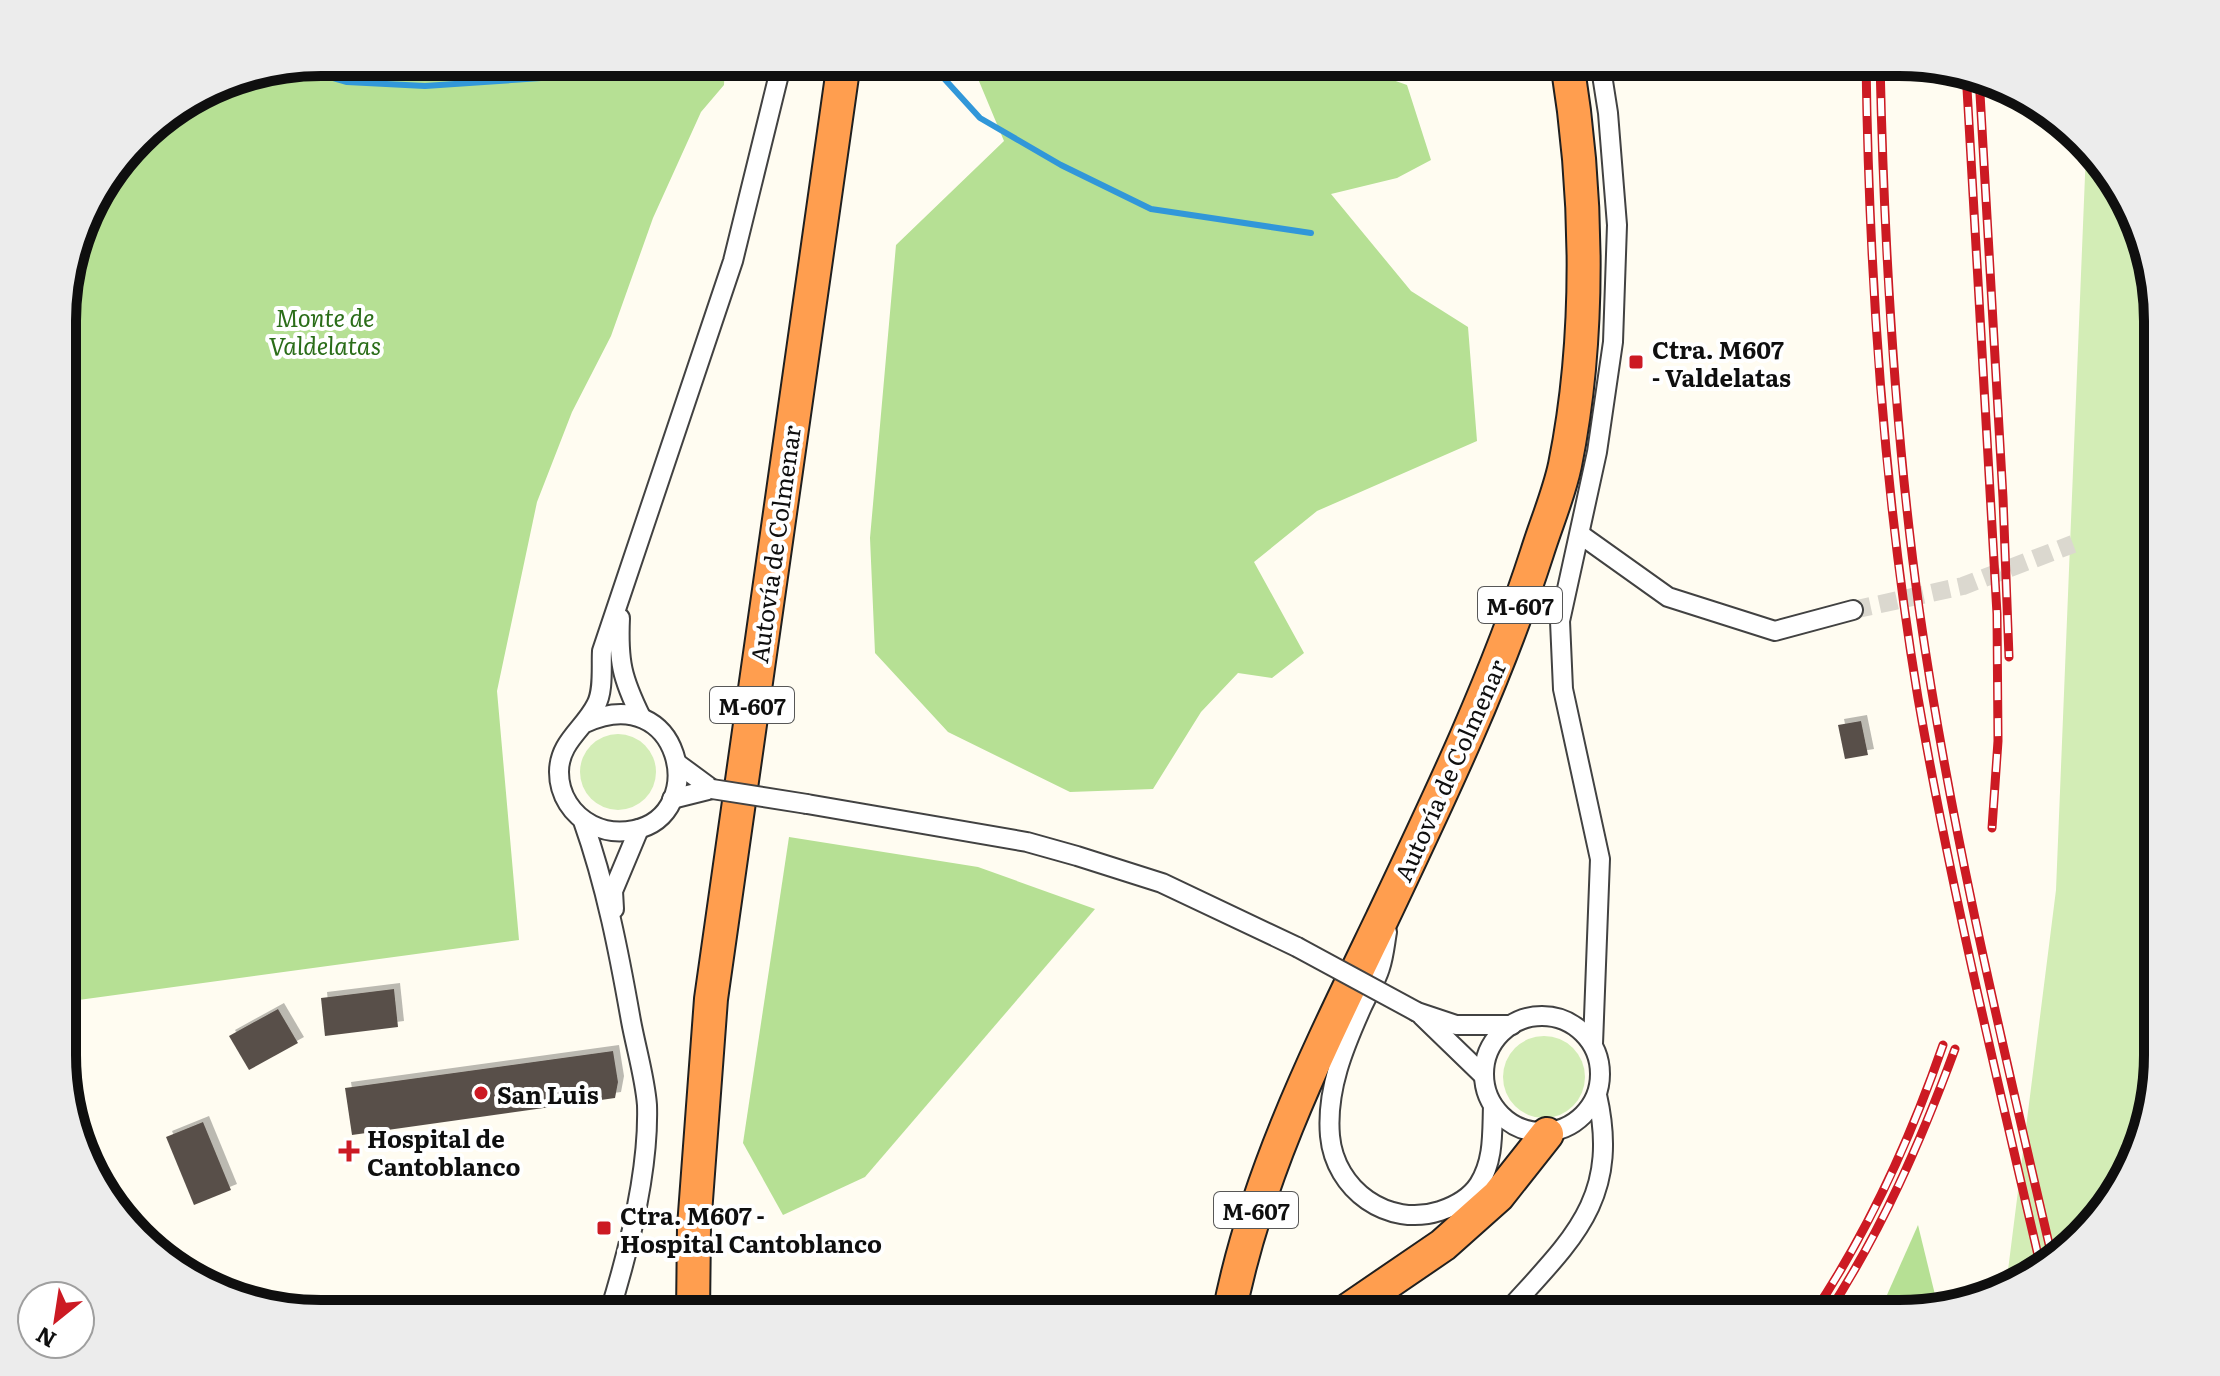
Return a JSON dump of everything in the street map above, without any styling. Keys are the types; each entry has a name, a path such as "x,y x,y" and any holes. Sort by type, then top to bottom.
{"highway":[{"name":"Autovía de Colmenar","path":"1232,1299 1258,1201 1293,1109 1476,718 1513,628 1565,468 1580,344 1582,266 1577,123 1569,76"},
{"name":"Autovía de Colmenar","path":"693,1300 694,1227 711,999 842,77"},
{"path":"1363,1299 1443,1245 1498,1196 1547,1134"}],"street":[{"path":"1518,1299 1573,1238 1594,1201 1605,1131 1597,1095 1600,1077 1593,1044 1600,859 1563,689 1560,621 1597,452 1613,342 1617,225 1602,76"},
{"path":"585,723 598,702 602,651 733,261 778,77"},
{"path":"1581,535 1668,597 1775,631 1853,610"},
{"path":"621,595 619,646 624,684 641,717"},
{"path":"583,821 601,829 620,832 639,829 664,812 678,783 678,764 671,745 659,729 641,717 622,713 603,715 585,723 571,735 562,752 558,771 561,790 570,807 583,821 597,860 615,936 647,1105 643,1163 630,1235 613,1300"},
{"path":"678,764 712,789"},
{"path":"672,799 712,789 1027,842 1162,883 1297,947 1417,1012 1456,1025 1512,1025"},
{"path":"615,936 613,891 639,829"},
{"path":"1393,895 1380,968 1339,1061 1334,1086 1330,1137 1341,1173 1351,1187 1371,1204 1396,1215 1412,1217 1448,1209 1464,1200 1478,1186 1486,1170 1491,1155 1493,1106"},
{"path":"1417,1012 1484,1076"},
{"path":"1593,1044 1570,1023 1552,1016 1529,1015 1497,1038 1487,1055 1484,1076 1493,1106 1505,1120 1527,1131 1547,1134 1561,1131 1578,1121 1597,1095"}],"green space":[{"path":"1383,76 1407,85 1431,160 1397,178 1331,194 1411,291 1468,327 1477,441 1317,511 1254,562 1304,653 1272,678 1238,673 1201,712 1153,789 1070,792 948,732 875,653 870,538 896,245 1004,141 977,77"},
{"name":"Monte de Valdelatas","path":"305,77 724,77 724,85 701,112 653,218 611,336 572,412 537,502 497,691 519,940 76,1000 78,289 84,257 95,227 109,198 137,159 159,137 198,109 242,89"},
{"path":"2086,162 2119,213 2131,242 2143,305 2142,1087 2136,1119 2125,1149 2103,1191 2061,1239 2007,1275 2056,890"},
{"path":"626,734 639,740 650,751 656,772 654,787 639,804 626,810 610,810 597,804 582,787 580,764 586,751 603,736"},
{"path":"789,837 978,867 1095,909 865,1177 783,1215 743,1143"},
{"path":"1536,1036 1552,1036 1567,1043 1578,1054 1585,1077 1582,1093 1573,1106 1552,1118 1536,1118 1521,1111 1510,1100 1503,1085 1503,1069 1510,1054 1521,1043"},
{"path":"1918,1225 1935,1296 1885,1299"}],"building":[{"path":"1861,721 1868,755 1845,759 1838,725"},
{"path":"394,989 398,1027 325,1036 321,998"},
{"path":"278,1009 298,1043 249,1070 229,1036"},
{"name":"San Luis","path":"613,1051 618,1082 615,1098 352,1135 345,1088"},
{"path":"203,1122 231,1190 194,1205 166,1137"}],"waterway":[{"path":"330,77 347,82 425,86 558,77"},
{"path":"942,77 980,118 1061,165 1151,209 1311,233"}],"tunnel":[{"path":"1853,610 1963,586 2073,544"}],"railway":[{"path":"1866,76 1870,222 1880,381 1906,619 1945,841 2038,1256"},
{"path":"1880,76 1892,335 1903,472 1919,608 1962,853 2050,1248"},
{"path":"1967,85 1997,614 1998,741 1992,828"},
{"path":"1980,90 2009,657"},
{"path":"1822,1299 1887,1184 1943,1045"},
{"path":"1837,1299 1899,1184 1955,1049"}],"place":[{"name":"Ctra. M607 - Valdelatas","path":"1636,362"},
{"name":"San Luis","path":"481,1093"},
{"name":"Hospital de Cantoblanco","path":"349,1151"},
{"name":"Ctra. M607 - Hospital Cantoblanco","path":"604,1228"}]}
